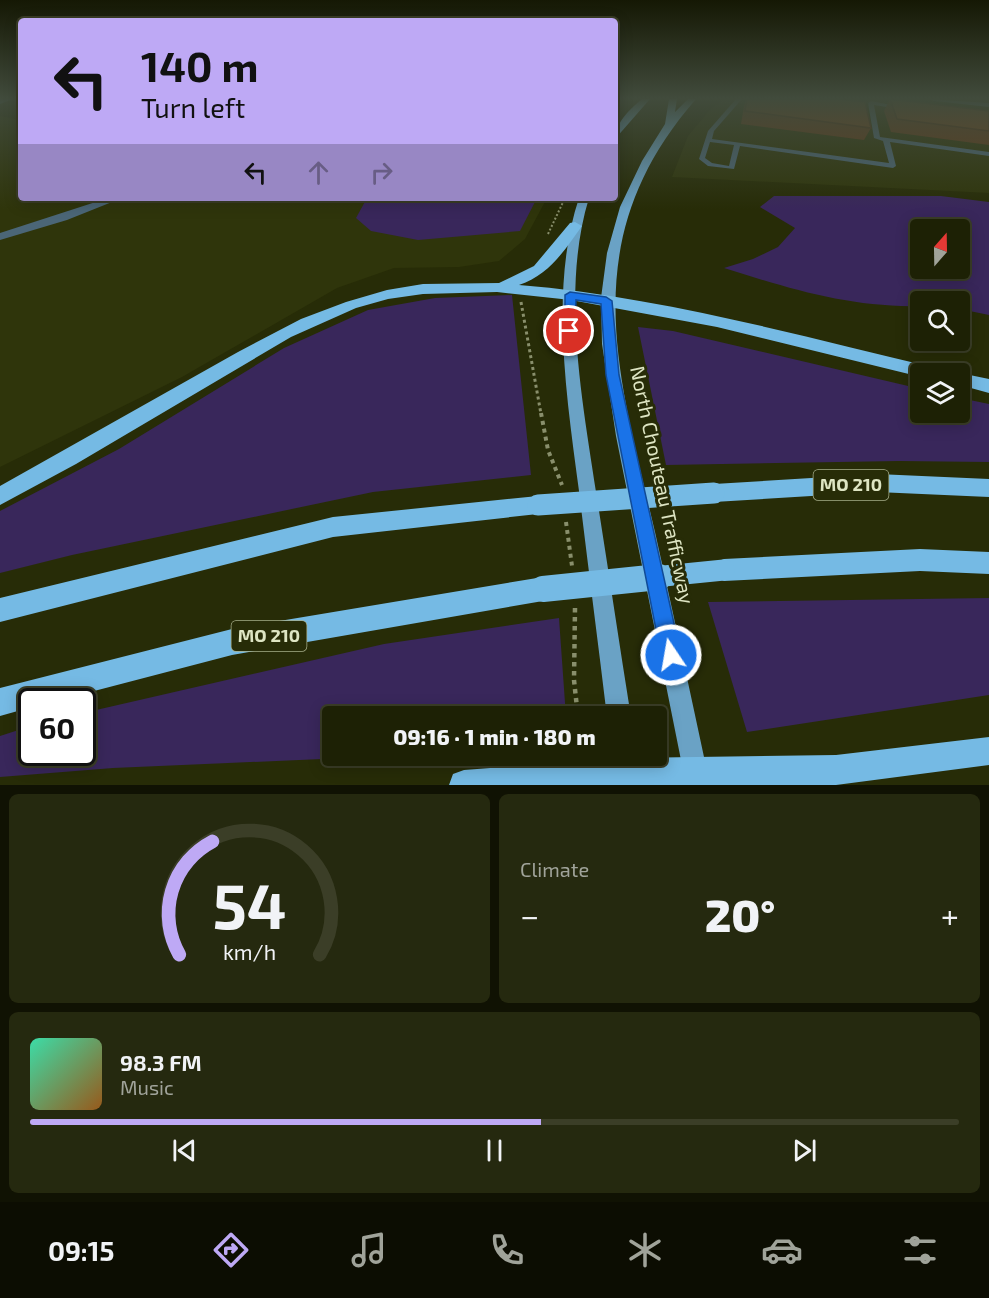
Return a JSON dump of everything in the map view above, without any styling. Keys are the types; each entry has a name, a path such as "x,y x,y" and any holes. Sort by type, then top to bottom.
{"highway":[{"path":"499,287 528,278 548,264 575,226"},
{"path":"0,496 66,462 262,345 314,319 353,304 440,287 499,287 606,301 697,317 910,368"},
{"path":"970,381 989,386"},
{"name":"MO 210","path":"0,610 333,528 538,505 877,483 989,488"},
{"name":"MO 210","path":"0,702 232,642 543,589 724,570 920,560 989,563"},
{"path":"464,785 627,771 697,778 836,770 989,751"},
{"path":"810,785 836,770"}],"main road":[{"name":"North Chouteau Trafficway","path":"662,136 637,178 617,228 610,254 606,301 612,375 697,778"},
{"path":"583,201 575,226 570,295 570,367 618,706"}],"street":[{"path":"0,237 109,201"}],"lane":[{"path":"709,136 702,159 710,165 732,168 737,144"},
{"path":"877,136 877,138 886,140 989,154"},
{"path":"708,140 893,166 886,140"}],"path":[{"path":"543,243 564,201"},
{"path":"519,289 548,450 561,479 562,491"},
{"path":"565,515 572,572"},
{"path":"575,602 574,681 577,706"}],"shaded area":[{"path":"0,136 18,136 18,201 545,201 525,239 499,261 459,267 394,268 337,288 182,377 0,467"},
{"path":"688,136 989,136 989,193 672,177"},
{"path":"774,196 941,196 989,202 989,315 970,311 970,291 910,291 910,306 870,304 821,296 724,268 753,259 778,247 795,228 760,207"},
{"path":"365,201 535,201 520,231 418,240 371,231 356,218"},
{"path":"512,295 531,475 373,492 72,555 0,573 0,511 119,449 284,348 368,310 435,298"},
{"path":"638,327 673,331 910,386 910,423 970,423 970,400 989,404 989,462 899,461 666,465"},
{"path":"989,598 989,695 747,732 708,602"},
{"path":"559,618 565,706 322,706 322,759 113,768 0,777 0,736 18,730 18,766 96,766 96,710 384,644"}],"route":[{"path":"569,331 570,295 606,301 612,375 671,655"}]}
